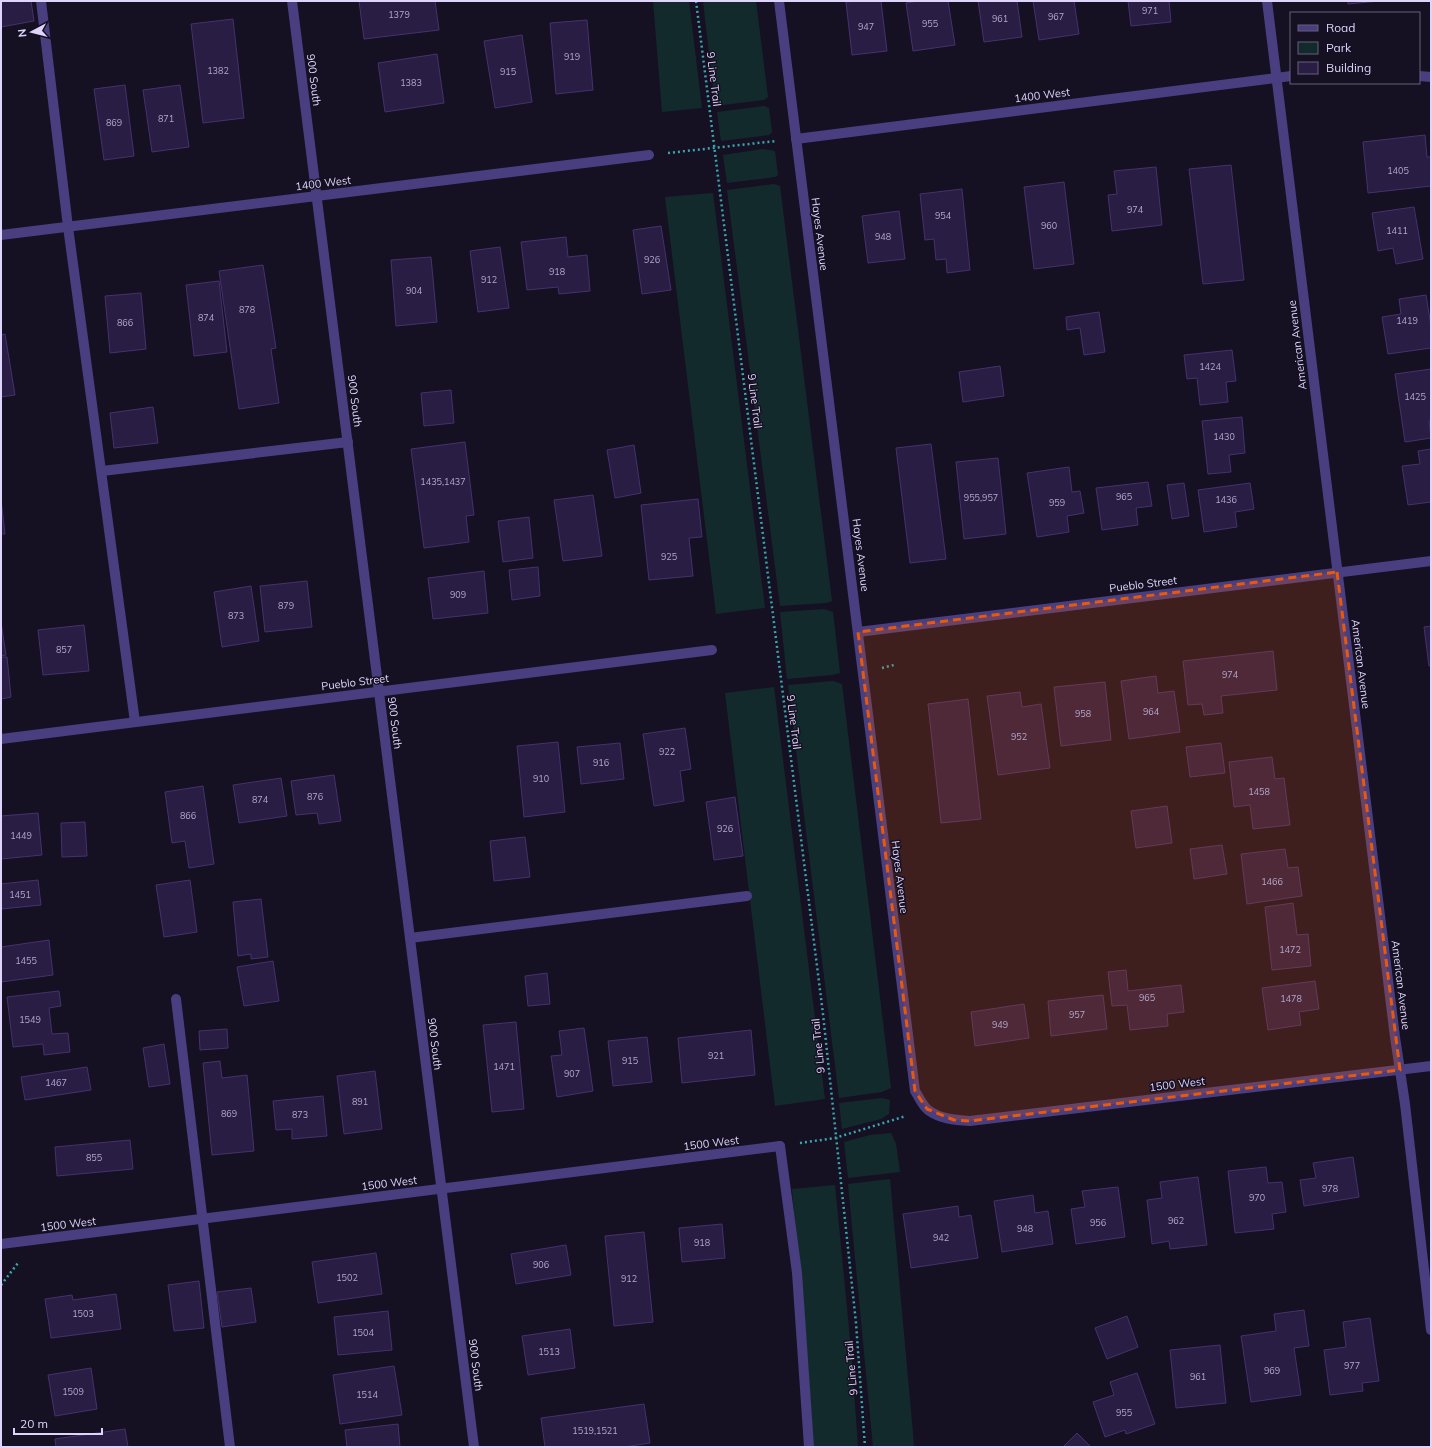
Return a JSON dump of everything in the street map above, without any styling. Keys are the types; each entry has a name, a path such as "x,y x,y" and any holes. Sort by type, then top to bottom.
{"street":[{"path":"41,1 68,227 135,722"},
{"name":"900 South","path":"292,1 474,1447"},
{"name":"Hayes Avenue","path":"779,1 915,1091 927,1109"},
{"name":"American Avenue","path":"1267,1 1431,1330"},
{"name":"1400 West","path":"796,139 1290,76"},
{"path":"1420,76 1431,77"},
{"name":"1400 West","path":"1,235 649,156"},
{"path":"102,471 348,442"},
{"name":"Pueblo Street","path":"858,632 1431,561"},
{"name":"Pueblo Street","path":"1,739 712,650"},
{"path":"410,938 747,896"},
{"path":"176,999 230,1447"},
{"name":"1500 West","path":"927,1109 941,1116 954,1120 970,1121 1431,1066"},
{"path":"780,1146 797,1273 809,1447"},
{"name":"1500 West","path":"1,1244 780,1146"}],"path":[{"name":"9 Line Trail","path":"696,1 823,1014 835,1138 856,1323 865,1447"},
{"path":"649,156 796,139"},
{"path":"780,1146 835,1138 927,1109"},
{"path":"1,1285 20,1261"}],"highlighted area":[{"path":"1337,572 1400,1070 970,1121 954,1120 927,1109 915,1091 858,632"}],"green space":[{"path":"653,1 689,1 702,108 662,112"},
{"path":"703,1 756,1 768,97 764,100 715,106"},
{"path":"764,106 769,108 772,132 769,135 721,141 717,112"},
{"path":"763,149 775,151 778,175 775,177 727,183 723,155"},
{"path":"774,184 780,186 832,601 826,603 780,606 727,190"},
{"path":"713,193 765,608 716,614 665,197"},
{"path":"824,609 833,612 840,673 787,679 780,612"},
{"path":"833,681 842,684 891,1088 882,1092 839,1098 788,685"},
{"path":"774,687 825,1099 775,1106 725,693"},
{"path":"882,1098 890,1100 889,1114 881,1119 842,1129 839,1103"},
{"path":"891,1133 896,1144 900,1172 848,1178 844,1142 870,1135"},
{"path":"890,1179 914,1447 873,1447 848,1184"},
{"path":"835,1185 851,1349 858,1447 812,1447 792,1189"}],"building":[{"path":"1,1 31,1 34,21 1,27"},
{"path":"359,1 435,1 439,30 364,39"},
{"path":"881,1 887,51 852,55 846,2"},
{"path":"918,1 948,1 955,45 913,51 906,3"},
{"path":"978,1 1017,1 1022,37 984,42"},
{"path":"1033,1 1074,1 1079,34 1039,40"},
{"path":"1128,1 1169,1 1171,22 1131,26"},
{"path":"1348,1 1379,1 1348,4"},
{"path":"233,19 244,118 203,123 191,24"},
{"path":"587,20 593,90 556,94 550,23"},
{"path":"522,35 532,102 495,108 484,41"},
{"path":"437,54 444,103 385,112 378,63"},
{"path":"125,85 134,156 104,160 94,89"},
{"path":"180,85 189,147 152,152 143,90"},
{"path":"1425,135 1427,157 1431,157 1431,186 1368,193 1363,142"},
{"path":"1231,165 1244,280 1203,284 1189,169"},
{"path":"1156,167 1162,225 1112,231 1108,195 1117,194 1114,171"},
{"path":"1064,182 1074,264 1034,269 1024,187"},
{"path":"962,189 970,270 947,273 946,259 936,260 934,239 925,240 920,194"},
{"path":"1414,207 1423,259 1396,264 1393,248 1378,251 1372,213"},
{"path":"899,211 905,259 868,263 862,216"},
{"path":"661,226 671,290 642,294 633,230"},
{"path":"566,237 568,257 587,255 590,291 559,294 558,287 527,290 521,242"},
{"path":"500,247 509,308 478,312 470,251"},
{"path":"431,257 437,322 396,326 391,260"},
{"path":"263,265 276,348 271,349 279,403 239,409 219,271"},
{"path":"219,281 227,352 194,356 186,285"},
{"path":"141,293 146,349 110,353 105,296"},
{"path":"1426,295 1431,326 1431,348 1388,354 1382,317 1401,314 1399,299"},
{"path":"1099,312 1105,352 1084,355 1080,328 1067,330 1066,317"},
{"path":"5,334 15,395 1,397 1,335"},
{"path":"1232,350 1236,381 1226,382 1228,402 1200,405 1197,378 1187,379 1184,355"},
{"path":"1000,366 1004,396 963,402 959,372"},
{"path":"1431,369 1431,420 1429,421 1431,438 1405,442 1395,374"},
{"path":"451,390 454,423 424,426 421,393"},
{"path":"153,407 158,443 114,448 110,413"},
{"path":"1242,417 1245,453 1229,455 1231,472 1208,474 1202,421"},
{"path":"465,442 474,515 466,516 469,542 424,548 411,449"},
{"path":"931,444 946,559 910,563 896,448"},
{"path":"634,445 641,493 615,498 607,450"},
{"path":"1431,449 1431,502 1408,505 1402,466 1420,464 1418,451"},
{"path":"998,458 1006,534 964,539 956,462"},
{"path":"1069,467 1072,492 1080,491 1084,513 1067,516 1069,532 1037,537 1027,473"},
{"path":"1148,482 1152,506 1136,508 1138,525 1102,530 1096,488"},
{"path":"1184,483 1189,516 1172,519 1167,485"},
{"path":"1250,483 1254,509 1235,512 1237,527 1204,532 1198,490"},
{"path":"593,495 602,556 563,561 554,500"},
{"path":"1,499 5,534 1,534"},
{"path":"698,499 702,537 689,538 693,576 649,580 641,505"},
{"path":"529,517 533,558 503,562 498,521"},
{"path":"538,567 540,596 512,600 509,570"},
{"path":"484,571 488,613 433,619 428,578"},
{"path":"307,581 312,627 265,632 260,586"},
{"path":"251,586 259,641 222,647 214,592"},
{"path":"1,622 6,655 1,656"},
{"path":"84,625 89,671 43,675 38,630"},
{"path":"1431,626 1431,666 1429,666 1424,627"},
{"path":"1273,651 1277,690 1221,696 1223,713 1204,715 1202,704 1188,705 1183,661"},
{"path":"1,657 7,657 11,697 1,699"},
{"path":"1156,676 1158,693 1174,691 1180,732 1129,739 1121,681"},
{"path":"1105,682 1111,740 1061,746 1054,687"},
{"path":"1020,692 1022,707 1041,704 1050,768 998,775 987,696"},
{"path":"968,699 981,819 941,823 928,704"},
{"path":"685,728 691,769 680,771 684,801 654,806 643,734"},
{"path":"558,742 565,812 524,817 517,746"},
{"path":"620,743 624,779 581,784 577,747"},
{"path":"1221,743 1225,773 1190,777 1186,747"},
{"path":"1272,757 1275,779 1284,778 1290,825 1253,829 1250,805 1234,807 1229,762"},
{"path":"334,775 341,821 319,824 317,813 296,815 291,781"},
{"path":"281,778 287,816 239,823 233,785"},
{"path":"203,786 214,864 189,868 185,841 172,843 165,792"},
{"path":"735,797 743,856 714,860 706,802"},
{"path":"1167,806 1172,843 1136,848 1131,811"},
{"path":"38,813 42,855 1,859 1,816"},
{"path":"85,822 87,856 62,857 61,823"},
{"path":"525,837 530,877 494,881 490,841"},
{"path":"1222,845 1227,874 1194,879 1190,849"},
{"path":"1285,849 1288,868 1298,867 1302,896 1247,904 1241,854"},
{"path":"38,880 41,905 1,909 1,884"},
{"path":"190,880 197,932 164,937 156,885"},
{"path":"261,899 268,957 251,959 251,954 238,956 233,902"},
{"path":"1293,903 1297,935 1308,934 1311,966 1272,970 1265,907"},
{"path":"49,940 53,975 1,982 1,947"},
{"path":"273,961 279,1001 244,1006 237,967"},
{"path":"1126,970 1128,991 1181,985 1184,1012 1167,1014 1168,1026 1130,1030 1127,1005 1112,1006 1108,972"},
{"path":"547,973 550,1004 528,1006 525,976"},
{"path":"1315,981 1319,1009 1299,1012 1301,1025 1268,1030 1262,988"},
{"path":"59,991 61,1006 49,1008 52,1034 68,1033 70,1052 44,1055 43,1044 13,1047 7,997"},
{"path":"1103,995 1107,1029 1051,1036 1048,1001"},
{"path":"1024,1004 1029,1038 975,1046 971,1012"},
{"path":"516,1022 524,1109 492,1112 483,1025"},
{"path":"584,1028 593,1091 557,1097 551,1056 562,1055 559,1031"},
{"path":"227,1029 228,1048 200,1050 199,1031"},
{"path":"751,1030 755,1075 682,1083 678,1038"},
{"path":"647,1037 652,1082 613,1086 608,1041"},
{"path":"164,1044 170,1084 149,1087 143,1048"},
{"path":"220,1061 222,1078 247,1075 254,1151 212,1155 203,1063"},
{"path":"87,1067 91,1090 25,1100 21,1077"},
{"path":"375,1071 382,1129 344,1134 337,1076"},
{"path":"323,1096 327,1136 292,1139 292,1129 276,1130 273,1101"},
{"path":"130,1140 133,1169 57,1176 55,1147"},
{"path":"1353,1157 1359,1197 1304,1206 1300,1180 1316,1178 1313,1163"},
{"path":"1266,1167 1268,1183 1282,1182 1286,1212 1272,1214 1274,1229 1235,1233 1228,1171"},
{"path":"1198,1177 1207,1245 1170,1249 1169,1241 1152,1244 1147,1200 1162,1198 1160,1182"},
{"path":"1118,1187 1125,1237 1076,1244 1071,1209 1085,1207 1082,1191"},
{"path":"1033,1195 1035,1213 1048,1211 1053,1244 1002,1252 994,1201"},
{"path":"958,1206 959,1217 971,1215 978,1258 911,1268 903,1214"},
{"path":"722,1224 725,1258 682,1262 679,1228"},
{"path":"644,1232 653,1322 614,1326 605,1236"},
{"path":"566,1245 571,1275 516,1284 511,1254"},
{"path":"376,1253 382,1294 318,1303 312,1262"},
{"path":"199,1281 204,1328 174,1331 168,1285"},
{"path":"251,1288 256,1322 222,1327 217,1292"},
{"path":"116,1294 121,1329 51,1338 45,1299 72,1295 73,1300"},
{"path":"1304,1310 1309,1346 1294,1348 1301,1395 1251,1402 1241,1336 1276,1331 1274,1314"},
{"path":"388,1311 392,1350 338,1355 334,1317"},
{"path":"1127,1316 1138,1347 1107,1359 1095,1328"},
{"path":"1370,1318 1379,1381 1362,1383 1363,1391 1330,1395 1324,1350 1346,1347 1343,1322"},
{"path":"570,1329 575,1368 528,1375 522,1336"},
{"path":"1220,1345 1226,1403 1176,1408 1170,1350"},
{"path":"394,1366 402,1415 340,1424 333,1375"},
{"path":"91,1368 97,1409 55,1416 48,1375"},
{"path":"1137,1373 1155,1424 1126,1434 1125,1430 1105,1437 1093,1402 1114,1395 1110,1382"},
{"path":"644,1404 650,1443 624,1447 545,1447 541,1418"},
{"path":"398,1424 400,1447 347,1447 345,1430"},
{"path":"125,1429 128,1447 56,1447 55,1439"},
{"path":"1077,1433 1091,1447 1063,1447"}]}
